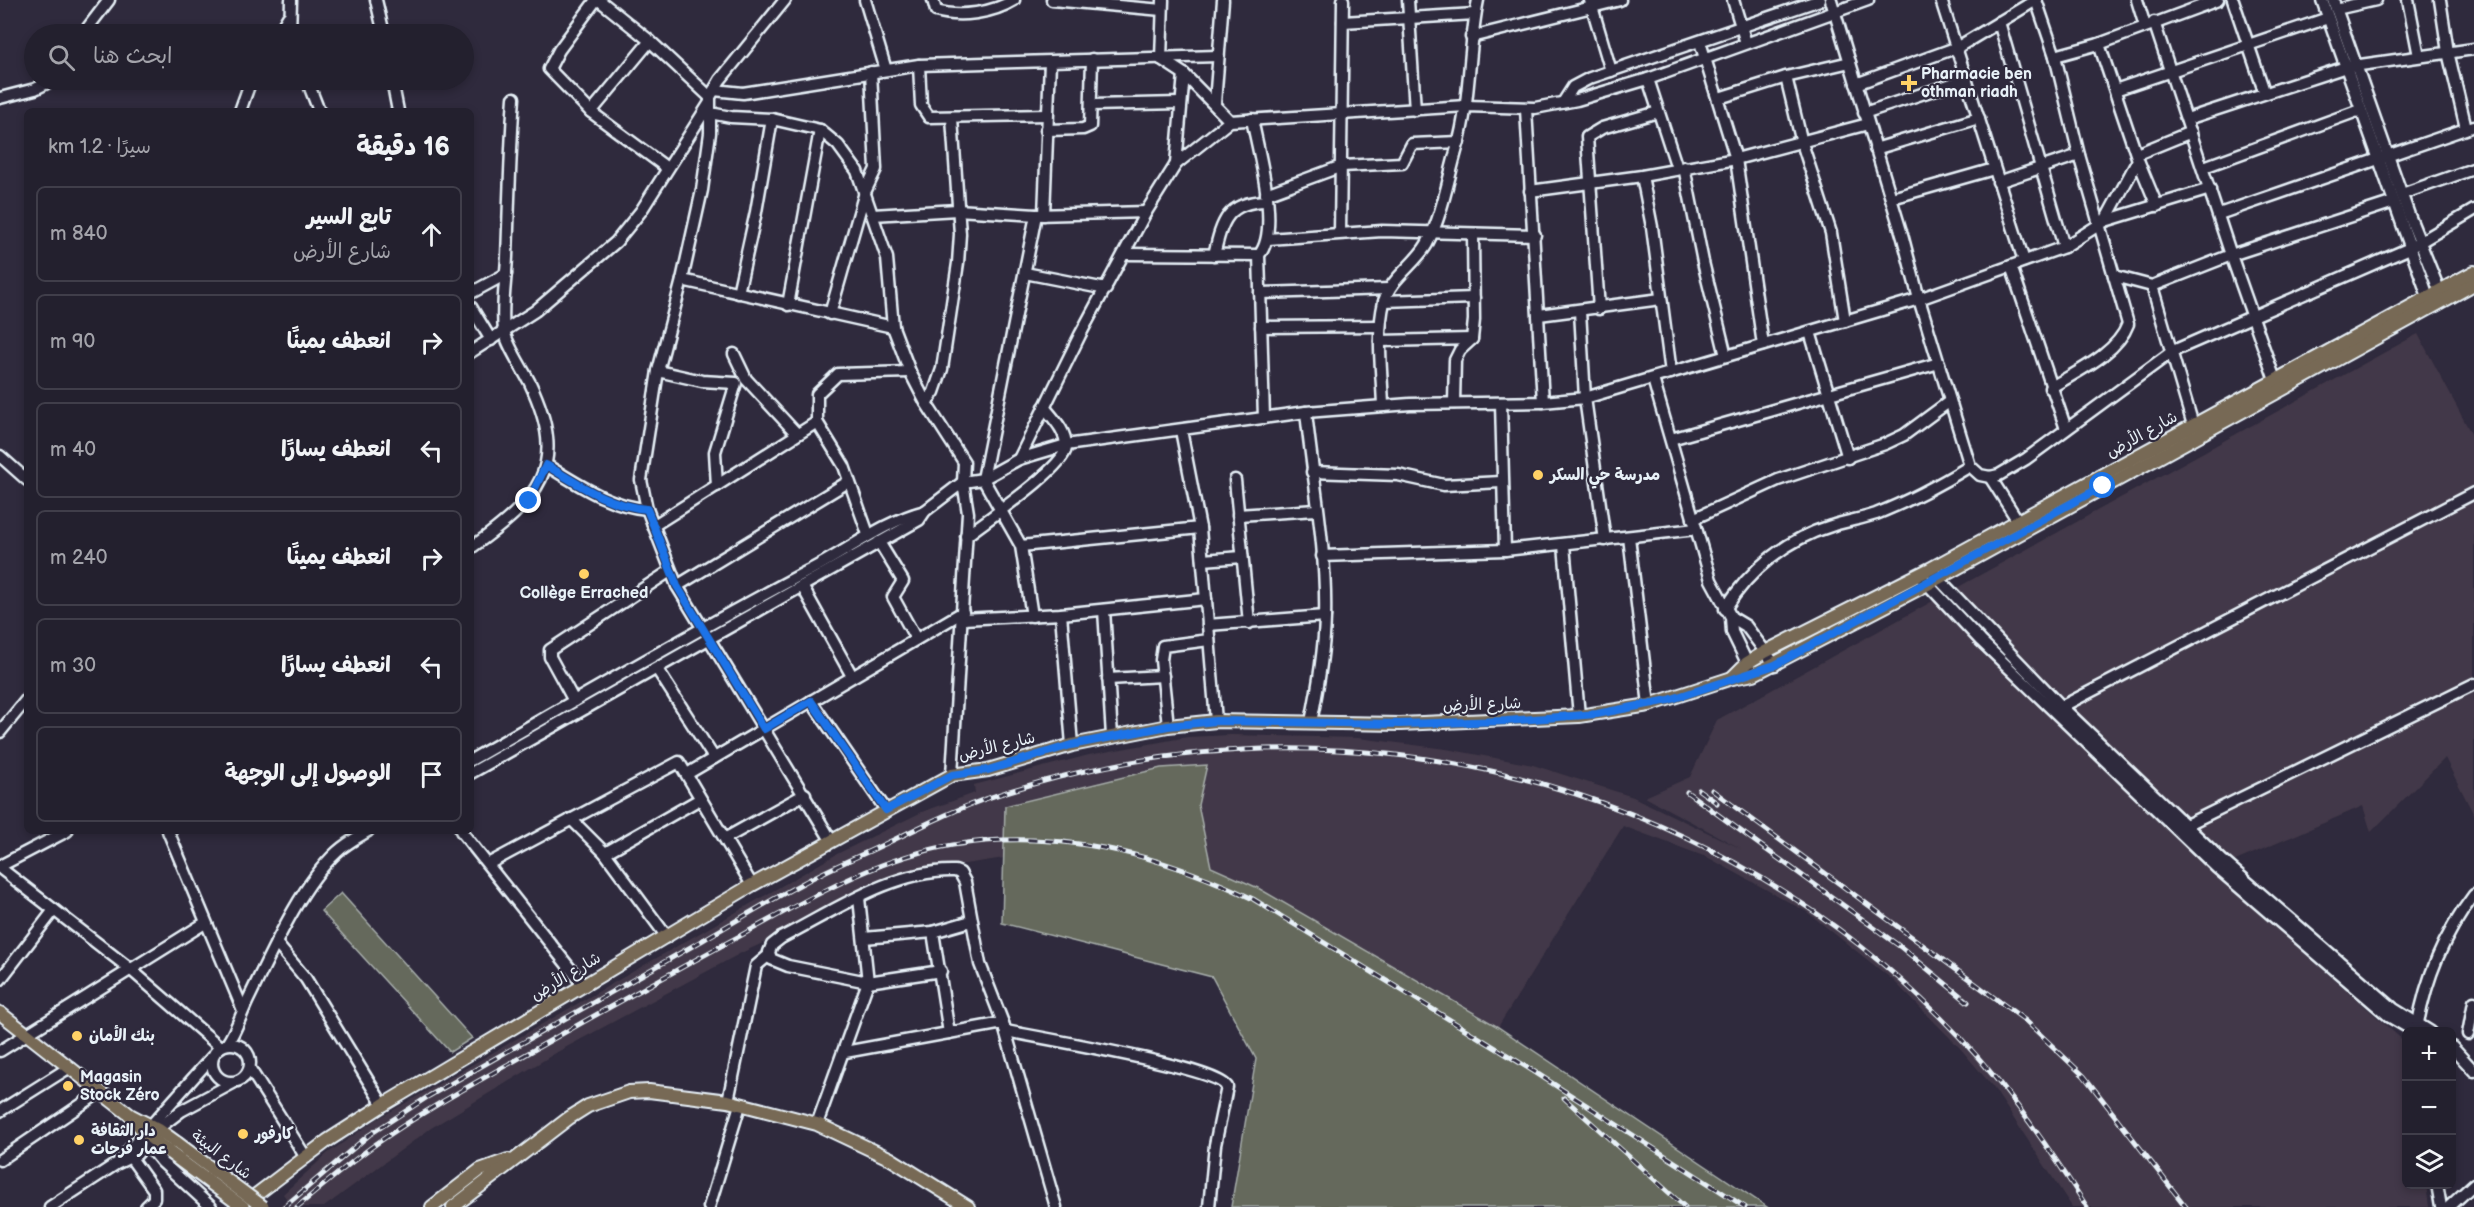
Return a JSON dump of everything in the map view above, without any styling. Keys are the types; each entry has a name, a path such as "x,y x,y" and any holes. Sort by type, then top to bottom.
{"main road":[{"name":"شارع الأرض","path":"242,1207 305,1156 383,1105 752,885 952,775 988,770 1071,745 1112,736 1168,726 1216,721 1400,724 1579,716 1649,705 1732,678 1751,669 1775,665 1928,577 2435,298 2474,272"},
{"name":"شارع الأرض","path":"2435,298 2474,284"},
{"name":"شارع الأرض","path":"1751,669 1765,652 1928,577 2018,521 2275,380 2308,368"},
{"name":"شارع البيئة","path":"0,1013 130,1114 150,1135 174,1148 263,1207"},
{"path":"453,1207 588,1106 629,1092 649,1091 734,1103 817,1124 891,1159 968,1207"},
{"name":"شارع البيئة","path":"174,1148 242,1207"},
{"path":"432,1207 480,1170 520,1155"}],"street":[{"path":"91,24 109,0"},
{"path":"289,24 291,0"},
{"path":"376,0 382,24"},
{"path":"667,168 591,112 549,66 598,0 651,41 711,101 731,117 772,119 820,130 847,156 857,171 873,214 890,272 893,327 910,372 926,403 960,452 965,469 963,482 968,513 952,775"},
{"path":"474,350 548,301 616,242 641,211 711,101 785,0"},
{"path":"865,0 886,70"},
{"path":"933,0 936,11 950,14 994,9 1014,0"},
{"path":"1052,0 1162,5 1161,58"},
{"path":"1215,102 1222,0"},
{"path":"1340,233 1343,0"},
{"path":"1408,0 1415,110"},
{"path":"1383,406 1380,326 1384,301 1389,290 1420,254 1431,233 1459,142 1466,106 1471,37 1478,0"},
{"path":"1471,37 1591,4 1620,0"},
{"path":"1733,0 1746,43"},
{"path":"1564,101 1578,83 1820,0"},
{"path":"1831,0 1875,149 1892,198 1919,298 1970,466 1980,475 1990,477 2026,459 2173,351 2414,245 2474,210"},
{"path":"1019,459 1146,213 1176,164 1198,144 1230,121 1466,106 1526,109 1595,95 1648,79 1868,0"},
{"path":"1941,0 1958,47 2024,261"},
{"path":"1856,84 1958,47 2036,0 2055,56 2079,155 2102,223 2128,324 2124,335 2106,351 2050,388"},
{"path":"2137,0 2150,24 2187,119 2251,316 2275,380"},
{"path":"2055,56 2099,44 2150,24 2187,5 2218,0"},
{"path":"2233,0 2264,92"},
{"path":"2322,0 2351,66 2383,157 2394,202 2435,298"},
{"path":"2376,0 2334,4 2351,66 2360,111 2402,194 2414,245"},
{"path":"2408,0 2419,56"},
{"path":"2219,214 2470,127 2448,52 2440,0"},
{"path":"1591,4 1611,72"},
{"path":"1343,22 1475,14"},
{"path":"284,24 289,16"},
{"path":"2115,90 2328,18"},
{"path":"1999,22 2064,247"},
{"path":"591,112 651,41"},
{"path":"1700,42 1736,159 1763,345"},
{"path":"2099,44 2157,206"},
{"path":"2187,119 2264,92 2351,66 2474,49"},
{"path":"711,101 743,93 919,65 1218,56"},
{"path":"1161,58 1184,74 1215,102 1230,121"},
{"path":"1046,130 1089,128 1092,123 1092,59"},
{"path":"1032,616 1021,546 983,479 1040,215 1050,62"},
{"path":"1719,98 1786,77 1850,62"},
{"path":"919,65 921,105 924,113 934,118 1047,116"},
{"path":"830,314 864,192 874,174 876,164 871,72"},
{"path":"1176,164 1184,74"},
{"path":"1786,77 1802,143 1831,233 1845,321"},
{"path":"1648,79 1658,112 1681,168 1726,356"},
{"path":"1530,191 1642,176 1736,159 1802,143 1967,79"},
{"path":"0,98 31,90"},
{"path":"241,108 247,90"},
{"path":"311,90 318,108"},
{"path":"394,90 397,108"},
{"path":"474,546 505,523 529,501 546,465 548,442 543,410 504,332 514,98"},
{"path":"711,101 705,173 682,280 658,371 641,469 642,492 677,586 831,840"},
{"path":"1092,105 1180,103"},
{"path":"1526,109 1543,402"},
{"path":"2204,167 2360,111"},
{"path":"1599,309 1586,141 1589,135 1616,123 1658,112"},
{"path":"926,403 937,386 944,358 958,263 952,118"},
{"path":"1875,149 1979,118"},
{"path":"738,293 756,212 772,119"},
{"path":"1252,119 1266,198 1268,239 1259,255 1264,418"},
{"path":"788,305 820,130"},
{"path":"2102,223 2138,157 2191,132"},
{"path":"1214,255 1220,230 1232,211 1244,203 1266,198 1342,166 1402,163 1412,144 1459,142"},
{"path":"1998,182 2079,155"},
{"path":"1892,198 1994,169"},
{"path":"2402,194 2473,169"},
{"path":"1642,176 1671,373"},
{"path":"474,758 703,627 822,564 868,534 925,511 963,482 983,479 1019,459 1066,445 1306,412 1383,406 1543,402 1585,398 1919,298 2064,247 2102,223 2210,189"},
{"path":"2114,276 2152,286 2231,255 2394,202"},
{"path":"873,214 957,210 1040,215 1146,213"},
{"path":"1268,239 1340,233 1535,235"},
{"path":"1454,403 1455,360 1472,339 1473,235"},
{"path":"1125,254 1259,255"},
{"path":"2011,266 2050,388 2066,429"},
{"path":"1026,273 1106,289"},
{"path":"474,291 506,274"},
{"path":"682,280 893,327"},
{"path":"2152,286 2193,425"},
{"path":"1260,293 1389,290"},
{"path":"1384,301 1474,298"},
{"path":"1539,315 1599,309 1661,299"},
{"path":"1580,311 1585,398 1605,540"},
{"path":"474,312 491,340"},
{"path":"1261,327 1380,326"},
{"path":"1810,332 1848,458"},
{"path":"1380,341 1472,339"},
{"path":"734,354 741,381 797,434"},
{"path":"1671,439 1939,363"},
{"path":"658,371 702,381 741,381"},
{"path":"868,534 838,455 817,422 817,394 838,374 910,372"},
{"path":"1653,379 1711,580 1728,613 1732,632 1751,669"},
{"path":"717,486 715,452 741,381"},
{"path":"1322,556 1505,550 1629,537 1694,524 1778,480 1848,458 1904,435 1950,401"},
{"path":"1501,403 1505,550"},
{"path":"966,536 1048,474 1064,455 1065,436 1044,407"},
{"path":"1306,412 1322,556 1325,616 1323,652 1311,722"},
{"path":"653,526 817,422"},
{"path":"1181,430 1200,528 1216,721"},
{"path":"0,456 24,477"},
{"path":"546,465 620,506 647,509"},
{"path":"1728,613 1750,575 1787,544 1831,526 1872,515 1910,501 1970,466"},
{"path":"1312,472 1398,475 1444,485 1502,482"},
{"path":"1990,477 2018,521"},
{"path":"1234,480 1249,623"},
{"path":"677,586 848,482"},
{"path":"2058,709 2474,493"},
{"path":"1238,515 1316,510"},
{"path":"474,771 919,520 925,511"},
{"path":"1021,546 1200,528"},
{"path":"1629,537 1649,705"},
{"path":"879,542 903,581 893,597 916,639"},
{"path":"1564,544 1579,716"},
{"path":"1203,560 1242,557"},
{"path":"574,701 550,657 550,650 670,570"},
{"path":"1928,577 2058,709 2181,828 2379,1008 2402,1024 2413,1027"},
{"path":"802,586 852,676"},
{"path":"687,774 916,639 963,616 1061,614 1206,599"},
{"path":"1104,610 1112,736"},
{"path":"1728,613 1746,626 1775,665"},
{"path":"1061,614 1071,745"},
{"path":"1208,625 1325,616"},
{"path":"1168,726 1161,660 1163,646 1209,640"},
{"path":"657,669 714,758"},
{"path":"1108,679 1163,676"},
{"path":"2181,828 2474,684"},
{"path":"811,701 886,810"},
{"path":"0,732 24,703"},
{"path":"488,864 674,763 681,764 752,885"},
{"path":"726,838 805,794"},
{"path":"605,853 700,799"},
{"path":"571,819 605,853 667,937"},
{"path":"61,834 0,867 223,1045 237,1044 246,1050"},
{"path":"169,834 243,1010"},
{"path":"116,1164 131,1158 238,1028 243,1010 276,943 324,867 338,851 364,834"},
{"path":"463,834 584,986"},
{"path":"712,1206 734,1103 756,966 769,955 772,945 781,938 859,898 887,885 918,876 955,871 960,873 965,882 971,921 986,982 1004,1027 1056,1207"},
{"path":"2417,1027 2428,980 2444,940 2474,896"},
{"path":"817,1124 868,982 859,898"},
{"path":"0,980 54,910"},
{"path":"864,938 933,932 971,921"},
{"path":"0,1051 129,968 205,923"},
{"path":"933,932 949,1033"},
{"path":"276,943 306,979 383,1105"},
{"path":"769,955 771,959 789,966 868,982 941,971"},
{"path":"2456,1045 2471,1032 2474,1002"},
{"path":"844,1052 949,1033 1004,1027 1211,1076 1225,1083 1226,1094 1213,1161 1209,1207"},
{"path":"238,1028 250,1059 250,1069 305,1156"},
{"path":"2456,1051 2474,1071"},
{"path":"212,1058 214,1072 225,1082 233,1083"},
{"path":"0,1111 70,1067"},
{"path":"50,1207 116,1164 181,1111 240,1081 250,1069"},
{"path":"0,1160 100,1092"},
{"path":"150,1135 162,1162 202,1203 211,1207"},
{"path":"131,1158 155,1193 154,1199 146,1207"},
{"path":"2449,1207 2474,1184"},
{"path":"2438,1189 2440,1207"}],"shaded area":[{"path":"2418,334 2474,439 2474,815 2445,758 2371,832 2363,806 2212,871 2402,1039 2402,1189 2427,1189 2429,1207 2072,1207 1993,1087 1960,1048 1893,980 1807,912 1709,858 1623,826 1498,1027 1258,888 1211,867 1198,805 1206,765 1161,768 1005,806 1004,858 919,871 741,953 559,1051 431,1128 324,1207 279,1207 287,1199 283,1194 328,1153 376,1120 837,854 922,812 975,793 974,785 1089,755 1188,737 1231,735 1358,738 1446,749 1533,765 1633,797 1742,849 1645,797 1690,777 1717,720"},
{"path":"1207,765 1198,805 1211,867 1258,888 1498,1027 1767,1207 1231,1207 1256,1059 1212,977 1002,923 1005,806 1161,768"},
{"path":"341,893 472,1038 450,1052 321,911"}],"railway":[{"path":"284,1207 369,1135 429,1096 834,867 941,817 994,796 1120,764 1247,750 1374,753 1499,773 1620,810 1735,863 1843,932 1941,1018 1982,1062 2019,1108 2087,1207"},
{"path":"1699,790 1717,803"},
{"path":"1712,790 2026,1021 2084,1076 2186,1207"},
{"path":"1687,792 1902,948 1968,1002"},
{"path":"297,1207 366,1151 430,1109 645,988 833,887 892,861 922,852 953,845 1031,840 1069,843 1145,858 1182,869 1253,899 1530,1069 1745,1207"},
{"path":"1564,1098 1685,1207"}],"place":[{"name":"Pharmacie ben othman riadh","path":"1909,83"},
{"name":"مدرسة حي السكر","path":"1538,475"},
{"name":"Collège Errached","path":"584,574"},
{"name":"بنك الأمان","path":"77,1036"},
{"name":"Magasin Stock Zéro","path":"68,1086"},
{"name":"كارفور","path":"243,1134"},
{"name":"دار الثقافة عمار فرحات","path":"79,1140"}],"route":[{"path":"529,501 546,465 620,506 647,509 677,586 764,729 811,701 839,746 886,810 952,775 988,770 1071,745 1168,726 1216,721 1400,724 1506,721 1597,714 1669,700 1732,678 1754,674 1775,665 1926,585 2103,486"}]}
